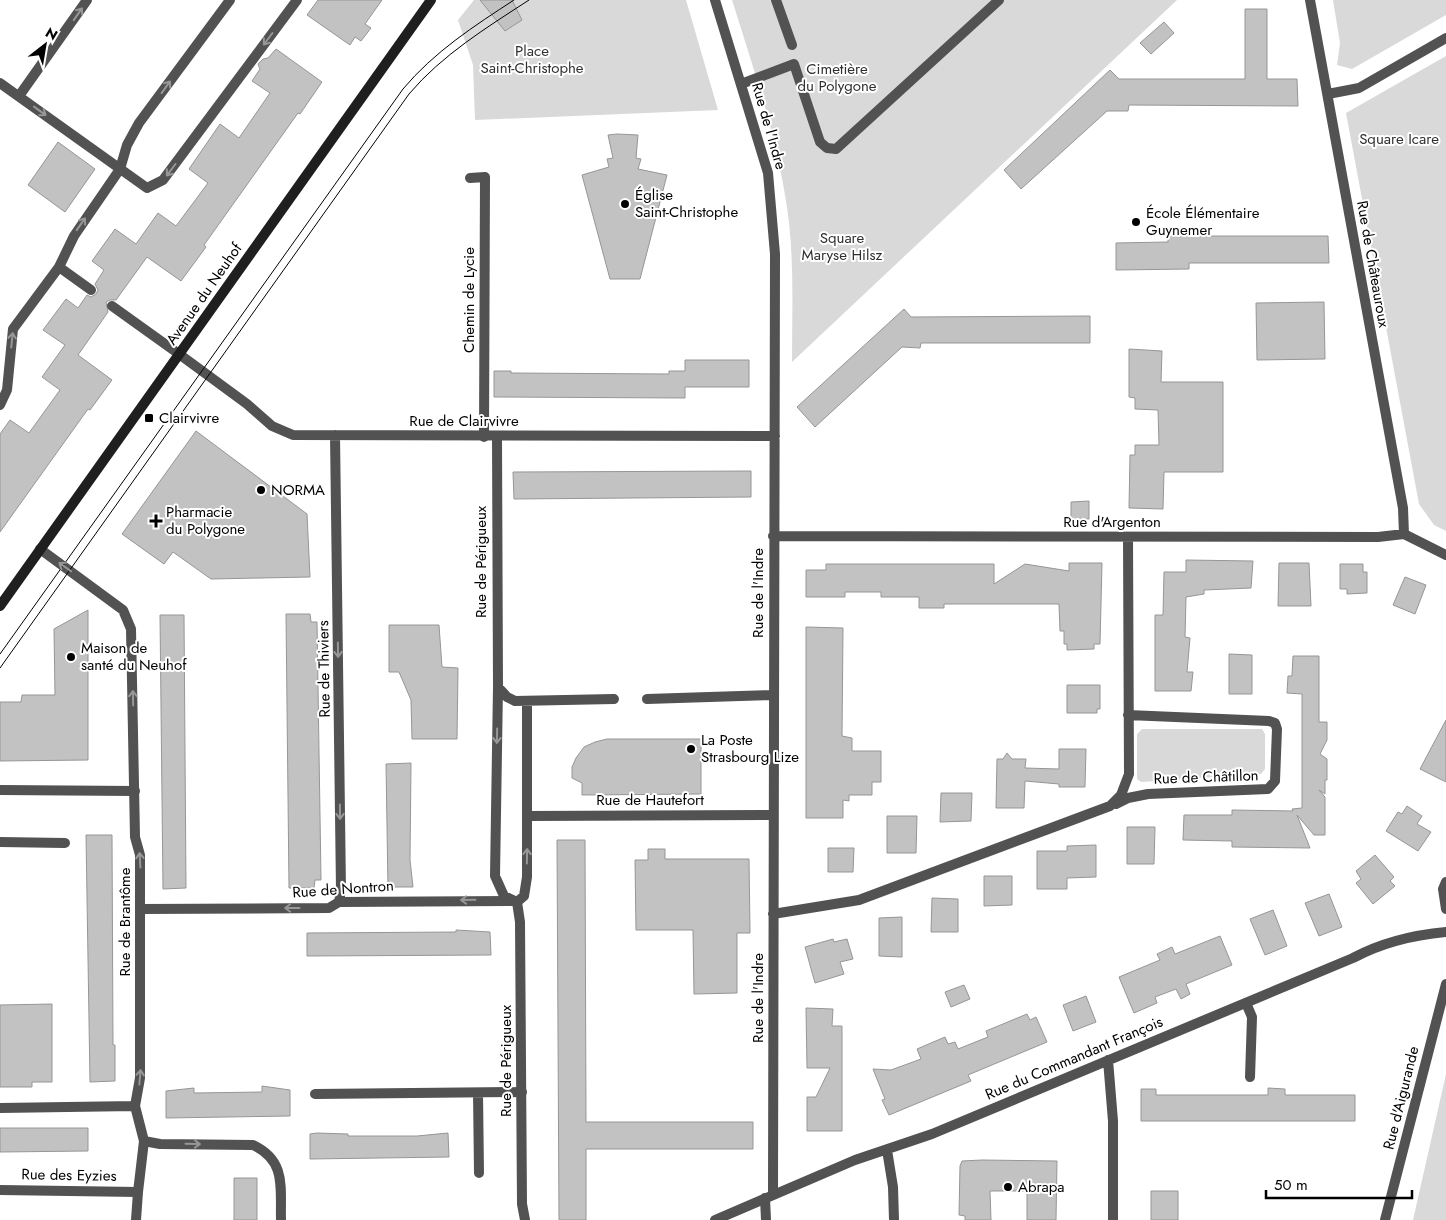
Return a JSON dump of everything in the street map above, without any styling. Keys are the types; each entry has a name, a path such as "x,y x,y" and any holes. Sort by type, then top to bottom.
{"street":[{"path":"19,96 88,0"},
{"path":"0,405 7,390 5,359 13,329 59,267 74,236 120,169 127,146 139,123 230,0"},
{"path":"0,83 147,188 163,180 297,0"},
{"name":"Avenue du Neuhof","path":"0,606 431,0"},
{"name":"Rue de l'Indre","path":"715,0 768,173 775,254 773,914 769,1196 766,1220"},
{"path":"776,0 792,45"},
{"path":"741,84 794,64 820,142 827,148 836,148 999,0"},
{"name":"Rue de Châteauroux","path":"1310,0 1403,508 1404,534"},
{"path":"1328,94 1359,88 1446,38"},
{"name":"Chemin de Lycie","path":"470,178 485,178 484,437"},
{"path":"59,267 90,290"},
{"name":"Rue de Clairvivre","path":"112,306 282,432 293,435 484,437 775,436"},
{"name":"Rue de Thiviers","path":"335,435 341,890 339,902"},
{"name":"Rue de Périgueux","path":"497,437 496,672 498,687 495,876 504,896 517,902 520,922 522,1204 524,1220"},
{"path":"1404,534 1446,555"},
{"name":"Rue d'Argenton","path":"773,536 1378,537 1404,534"},
{"path":"1110,806 1121,795 1129,774 1128,537"},
{"name":"Rue de Brantôme","path":"40,549 123,610 132,629 136,837 140,855 140,1078 135,1106 144,1141"},
{"path":"498,687 507,697 515,701 614,700"},
{"path":"647,699 773,695"},
{"path":"517,902 524,896 526,888 528,816 527,702"},
{"name":"Rue de Châtillon","path":"773,914 859,900 1128,798 1148,794 1268,789 1275,781 1277,729 1275,723 1270,721 1128,716"},
{"path":"0,790 135,791"},
{"name":"Rue de Hautefort","path":"528,816 773,815"},
{"path":"0,842 65,843"},
{"path":"1446,882 1443,889 1446,909"},
{"name":"Rue de Nontron","path":"140,909 329,908 339,902 480,900 517,902"},
{"name":"Rue du Commandant François","path":"715,1220 855,1160 932,1134 1246,1003 1378,945 1423,934 1446,932"},
{"name":"Rue d'Aigurande","path":"1385,1220 1446,984"},
{"path":"1246,1003 1252,1018 1250,1077"},
{"path":"1108,1060 1113,1121 1114,1220"},
{"path":"478,1092 479,1173"},
{"path":"315,1094 522,1092"},
{"path":"0,1108 135,1106"},
{"path":"136,1220 144,1141 160,1144 254,1145 266,1151 278,1168 281,1220"},
{"path":"887,1150 893,1187 894,1220"},
{"name":"Rue des Eyzies","path":"0,1190 138,1192"}],"green space":[{"name":"Place Saint-Christophe","path":"474,0 686,0 718,110 475,120 473,65 458,20"},
{"path":"732,0 1177,0 792,362 792,258 785,195 769,121"},
{"path":"1333,0 1446,0 1446,15 1352,69 1337,65 1340,43"},
{"name":"Square Icare","path":"1446,56 1446,531 1434,525 1419,504 1346,113"},
{"path":"1142,729 1262,729 1265,734 1265,769 1261,774 1141,782 1137,779 1137,734"},
{"path":"1446,1074 1446,1220 1413,1220"}],"building":[{"path":"318,0 382,0 365,24 371,28 361,41 355,37 350,45 307,15"},
{"path":"480,0 512,0 522,20 505,31"},
{"path":"1245,9 1267,9 1267,79 1297,79 1298,106 1129,105 1128,111 1107,111 1021,189 1004,170 1110,70 1119,79 1245,79"},
{"path":"1164,22 1174,33 1151,54 1140,43"},
{"path":"276,49 322,82 204,245 206,247 181,281 147,257 116,300 106,302 108,312 78,355 112,380 90,410 88,409 0,532 0,434 10,420 29,433 60,390 42,377 65,345 43,330 66,299 78,308 87,295 91,297 96,294 98,290 95,284 104,270 92,261 115,229 136,244 158,213 176,226 208,183 189,169 220,124 239,138 270,93 252,81 260,69 258,64 263,59 268,58"},
{"name":"Église Saint-Christophe","path":"608,135 638,135 636,158 641,159 638,169 667,175 640,279 610,279 582,175 609,167 607,159 613,158"},
{"path":"58,142 95,169 65,212 28,185"},
{"path":"1168,236 1328,236 1329,263 1189,263 1189,269 1116,270 1116,243 1168,242"},
{"path":"1324,302 1325,359 1257,360 1256,303"},
{"path":"904,309 911,317 1090,316 1090,343 921,343 920,348 902,347 815,427 797,407"},
{"path":"1129,349 1162,351 1161,382 1223,382 1223,472 1164,472 1163,509 1129,508 1130,455 1135,455 1135,445 1159,445 1158,410 1135,409 1135,398 1129,397"},
{"path":"685,360 749,360 749,387 685,387 685,398 494,397 494,371 511,371 511,373 669,374 669,371 685,371"},
{"path":"196,431 307,514 310,577 211,579 173,552 164,564 122,534"},
{"path":"751,471 751,497 514,499 513,472"},
{"path":"1089,501 1089,519 1071,519 1071,502"},
{"path":"1186,560 1253,561 1251,588 1204,590 1204,594 1186,597 1185,637 1190,638 1187,672 1193,672 1191,691 1155,691 1155,615 1163,615 1164,572 1186,572"},
{"path":"1069,563 1102,563 1100,644 1094,644 1094,649 1067,650 1067,644 1064,644 1064,631 1060,631 1059,604 944,604 944,608 919,608 919,597 881,597 881,592 845,592 845,597 806,597 806,570 826,570 826,564 994,564 994,584 1025,564 1069,571"},
{"path":"1279,563 1309,563 1311,606 1278,606"},
{"path":"1340,564 1363,564 1363,572 1367,572 1367,593 1347,594 1347,589 1340,589"},
{"path":"1405,577 1426,585 1415,614 1393,605"},
{"path":"88,610 88,760 0,761 0,702 21,702 22,695 55,695 54,629"},
{"path":"286,614 310,614 311,622 317,622 321,880 315,880 314,888 289,888"},
{"path":"160,615 184,615 186,888 163,889"},
{"path":"389,625 439,625 442,667 458,668 457,739 412,739 411,700 399,672 389,672"},
{"path":"806,627 843,628 842,736 852,738 852,751 881,751 881,782 872,782 872,795 849,795 849,801 843,800 843,818 806,818"},
{"path":"1229,654 1252,655 1252,694 1229,694"},
{"path":"1293,656 1319,656 1319,722 1327,722 1327,740 1320,754 1327,759 1325,794 1319,790 1325,797 1325,835 1314,835 1297,815 1310,848 1232,847 1232,841 1183,840 1184,815 1232,815 1232,810 1293,811 1292,809 1302,808 1302,694 1287,693 1288,676 1292,676"},
{"path":"1067,685 1100,685 1100,709 1097,709 1097,713 1067,713"},
{"path":"1446,720 1446,782 1420,769"},
{"path":"607,739 701,739 701,794 582,795 582,783 572,778 572,767 576,758 584,747"},
{"path":"1059,749 1086,749 1085,787 1059,787 1059,784 1025,781 1024,808 996,808 997,759 1003,759 1007,753 1012,759 1026,759 1025,768 1059,769"},
{"path":"411,763 410,860 413,887 388,887 386,764"},
{"path":"941,793 972,793 971,821 940,822"},
{"path":"1407,806 1422,816 1417,824 1431,832 1418,851 1386,831 1398,812 1402,814"},
{"path":"887,816 917,816 916,853 887,853"},
{"path":"1127,827 1155,827 1154,864 1127,864"},
{"path":"86,835 112,835 113,1045 115,1045 115,1081 90,1082"},
{"path":"557,840 585,840 586,1122 753,1122 753,1149 586,1149 586,1220 559,1220"},
{"path":"1096,845 1096,877 1067,878 1067,889 1037,889 1037,851 1067,851 1067,846"},
{"path":"828,848 854,848 853,872 828,872"},
{"path":"648,849 665,849 665,859 749,859 750,933 737,933 737,993 694,994 693,930 636,930 635,860 648,860"},
{"path":"1375,855 1394,877 1390,881 1395,886 1373,904 1356,883 1361,879 1356,871"},
{"path":"984,876 1012,876 1012,905 984,906"},
{"path":"1329,894 1342,927 1319,936 1305,903"},
{"path":"932,898 958,899 958,932 931,932"},
{"path":"1273,910 1287,946 1265,955 1250,919"},
{"path":"902,917 902,957 879,956 879,918"},
{"path":"456,930 490,932 491,955 307,956 307,933 456,932"},
{"path":"1220,936 1232,965 1186,984 1190,994 1181,999 1176,989 1155,997 1157,1003 1134,1013 1119,977 1160,960 1157,954 1172,947 1175,954"},
{"path":"833,939 834,942 847,939 853,959 840,962 844,974 815,983 805,947"},
{"path":"964,985 970,999 951,1007 945,992"},
{"path":"1086,996 1096,1022 1073,1031 1063,1005"},
{"path":"52,1004 52,1082 32,1082 32,1087 0,1087 0,1005"},
{"path":"806,1008 833,1009 832,1026 842,1026 842,1131 807,1131 807,1097 816,1097 830,1068 807,1068"},
{"path":"1027,1014 1030,1020 1036,1017 1047,1042 968,1075 971,1081 889,1115 882,1100 885,1099 873,1069 891,1070 921,1059 917,1049 945,1037 948,1044 955,1042 958,1049 988,1037 986,1031"},
{"path":"262,1086 290,1090 290,1116 166,1118 166,1091 194,1088 194,1093 262,1092"},
{"path":"1268,1088 1285,1089 1285,1095 1355,1095 1355,1121 1141,1121 1141,1089 1156,1089 1156,1095 1268,1095"},
{"path":"0,1128 88,1128 88,1151 0,1152"},
{"path":"448,1133 449,1157 310,1159 310,1134 348,1134 348,1136 417,1136"},
{"name":"Abrapa","path":"962,1161 1057,1161 1056,1220 1027,1220 1027,1191 990,1191 991,1220 965,1220 965,1216 959,1215 960,1166"},
{"path":"234,1178 257,1178 257,1220 234,1220"},
{"path":"1151,1191 1178,1191 1178,1220 1151,1220"}],"tram line":[{"path":"0,654 403,89 441,51 514,0"},
{"path":"0,668 409,94 450,55 529,0"}],"place":[{"name":"Église Saint-Christophe","path":"625,204"},
{"name":"École Élémentaire Guynemer","path":"1136,222"},
{"name":"Clairvivre","path":"149,418"},
{"name":"NORMA","path":"261,490"},
{"name":"Pharmacie du Polygone","path":"156,521"},
{"name":"Maison de santé du Neuhof","path":"71,657"},
{"name":"La Poste Strasbourg Lize","path":"691,749"},
{"name":"Abrapa","path":"1008,1187"}],"park label":[{"name":"Cimetière du Polygone","path":"837,78"},
{"name":"Square Maryse Hilsz","path":"842,246"}]}
